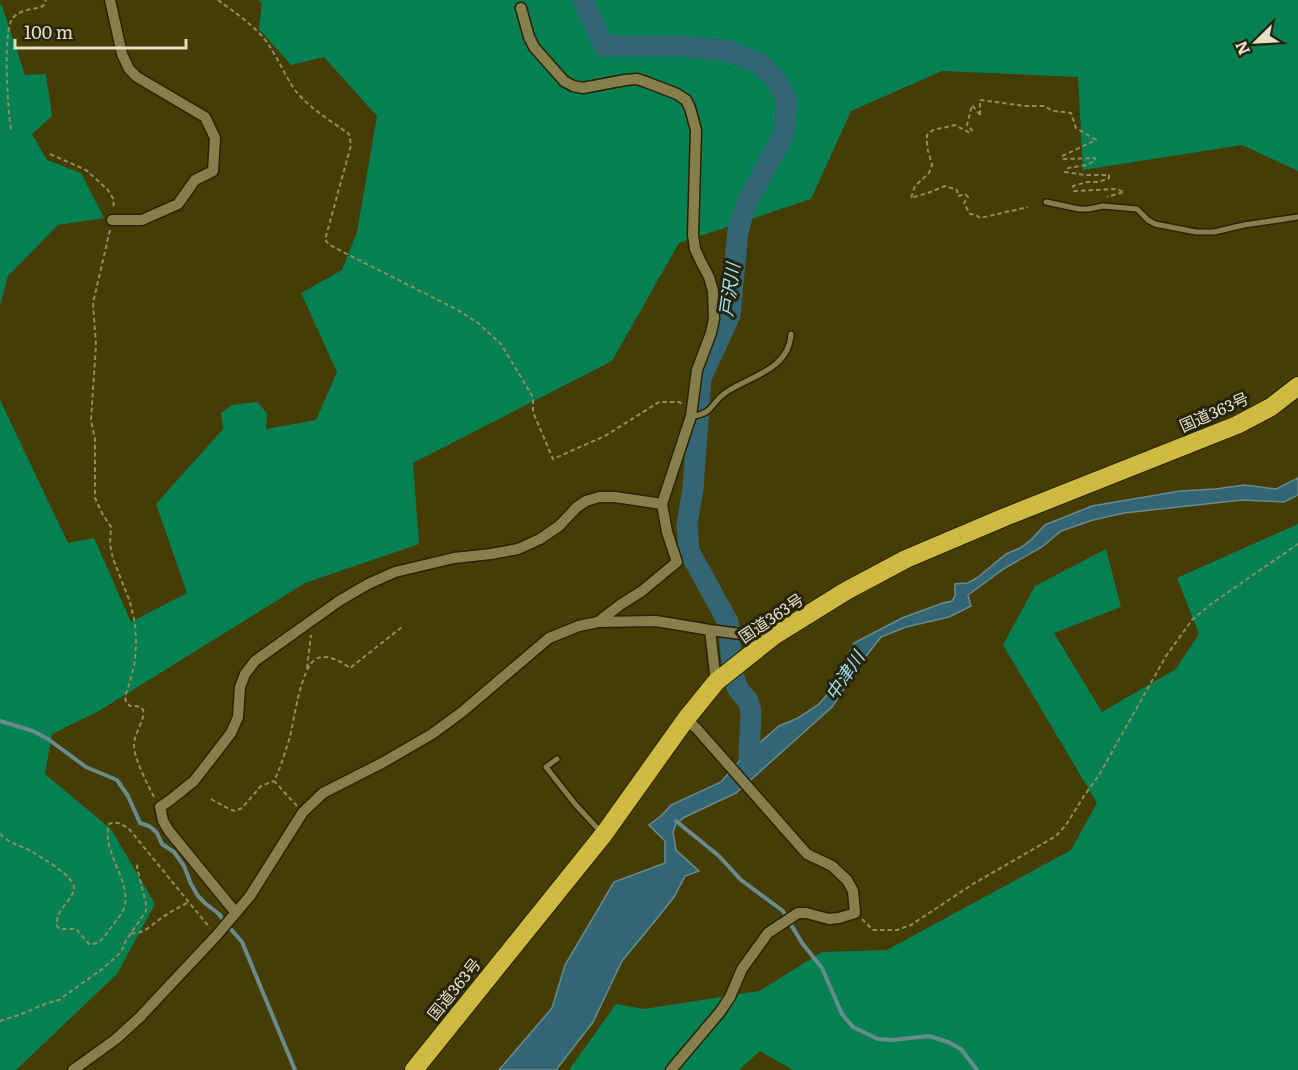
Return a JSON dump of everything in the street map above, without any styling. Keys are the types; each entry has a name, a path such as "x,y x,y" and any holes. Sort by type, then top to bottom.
{"highway":[{"name":"国道363号","path":"414,1070 692,724 716,682 775,635 846,591 906,559 1237,425 1271,407 1298,386"}],"street":[{"path":"110,0 122,54 129,69 137,77 205,117 215,138 213,171 195,180 178,204 142,220 112,220"},
{"path":"521,8 534,47 564,81 583,88 625,80 646,82 678,94 686,100 696,130 693,235 695,249 709,277 713,291 714,319 697,370 691,416 662,504 667,532 677,562 642,591 598,622"},
{"path":"236,913 169,831 160,807 194,781 231,733 238,717 240,687 255,661 339,601 395,572 454,558 518,549 540,539 559,526 586,501 599,497 662,504"},
{"path":"73,1070 116,1039 140,1017 216,936 250,896 303,812 322,793 382,763 432,734 462,712 549,638 579,626 598,622 656,621 741,634 775,635"},
{"path":"710,630 716,682"},
{"path":"671,1070 720,1012 730,997 742,969 768,933 798,913 829,919 855,913 853,891 847,880 832,866 807,854 692,724"}],"lane":[{"path":"1046,202 1079,209 1103,206 1137,209 1155,224 1203,232 1298,217"},
{"path":"691,416 707,412 726,393 772,367 786,354 791,334"},
{"path":"557,759 546,767 575,804 604,834"}],"path":[{"path":"11,129 8,113 6,60 10,21 23,11 43,6 46,0"},
{"path":"218,0 262,36 295,90 307,103 349,134 351,145 325,240 342,252 456,309 478,323 501,344 533,398 533,412 553,459 605,436 659,402 679,402 691,416"},
{"path":"1028,207 980,218 970,214 967,209 964,203 968,196 965,194 958,196 957,190 945,186 911,198 915,186 929,173 932,165 927,147 927,135 933,130 955,125 970,133 972,129 967,125 972,105 980,115 980,100 1044,106 1053,111 1071,113 1076,128 1096,140 1062,156 1063,159 1095,158 1095,161 1068,168 1065,172 1108,175 1109,178 1099,182 1087,182 1073,186 1074,191 1116,189 1124,192 1100,200 1111,206"},
{"path":"50,154 86,170 108,190 114,200 112,220 93,303 96,345 91,420 94,439 95,498 111,527 110,544 113,559 130,602 135,623 135,661 125,697 130,706 138,706 143,710 143,718 134,746 140,767 160,807"},
{"path":"855,913 873,930 897,930 911,925 973,884 1056,836 1066,825 1099,775 1166,656 1192,620 1210,604 1298,544"},
{"path":"211,799 235,811 242,808 261,786 274,781 290,736 306,670 311,637 309,621"},
{"path":"306,670 314,660 324,656 344,663 350,668 402,627"},
{"path":"274,781 303,812"},
{"path":"0,834 52,864 73,883 73,892 58,915 57,926 60,929 76,929 89,944 95,945 101,941 125,905 124,890 107,834 109,824 114,822 129,829 216,936"},
{"path":"0,1021 59,1000 110,963 123,948 146,911 138,862"},
{"path":"131,933 144,931 162,917 189,902"}],"green space":[{"path":"258,0 1298,0 1298,171 1242,145 1083,170 1078,77 942,71 851,111 811,199 679,243 612,361 413,463 419,544 305,583 99,711 52,734 45,774 111,829 155,904 117,974 16,1070 0,1070 0,400 68,543 94,538 131,622 187,593 156,504 223,429 221,413 232,405 257,402 267,413 266,429 316,420 337,372 301,293 342,270 357,232 377,116 324,57 291,65 259,29 262,3"},
{"path":"0,4 25,75 46,74 52,116 32,134 47,160 81,173 104,218 58,225 8,276 0,305"},
{"path":"1298,524 1298,1070 793,1070 760,1051 739,1070 569,1070 616,1004 644,1009 759,991 822,952 887,950 1071,850 1097,803 1003,645 1035,586 1106,549 1121,607 1054,633 1102,712 1176,669 1199,634 1177,578"}],"water":[{"name":"中津川","path":"1298,478 1298,495 1284,502 1242,500 1124,513 1061,531 1042,547 1005,568 968,595 971,606 949,617 906,627 881,637 832,707 736,793 685,817 676,824 673,832 676,850 699,871 685,876 674,897 622,961 593,1022 556,1070 499,1070 552,1008 565,965 614,882 665,863 665,841 649,825 671,805 721,782 742,758 779,726 798,718 818,705 826,696 854,643 902,618 952,601 955,596 955,584 968,583 977,578 1006,554 1031,540 1045,525 1092,506 1180,491 1244,485 1276,489"}],"waterway":[{"name":"戸沢川","path":"583,0 604,46 684,46 728,51 760,64 777,81 787,101 784,134 746,204 738,231 730,315 701,378 693,489 687,524 689,551 728,622 733,675 751,711 749,755 752,761"},
{"path":"0,721 33,731 48,739 86,767 117,780 128,796 140,823 153,829 162,844 174,852 184,866 198,896 219,914 242,942 295,1070"},
{"path":"676,821 719,856 741,880 783,911 802,943 822,968 842,1014 853,1027 878,1039 892,1040 929,1036 948,1042 961,1049 977,1070"}]}
